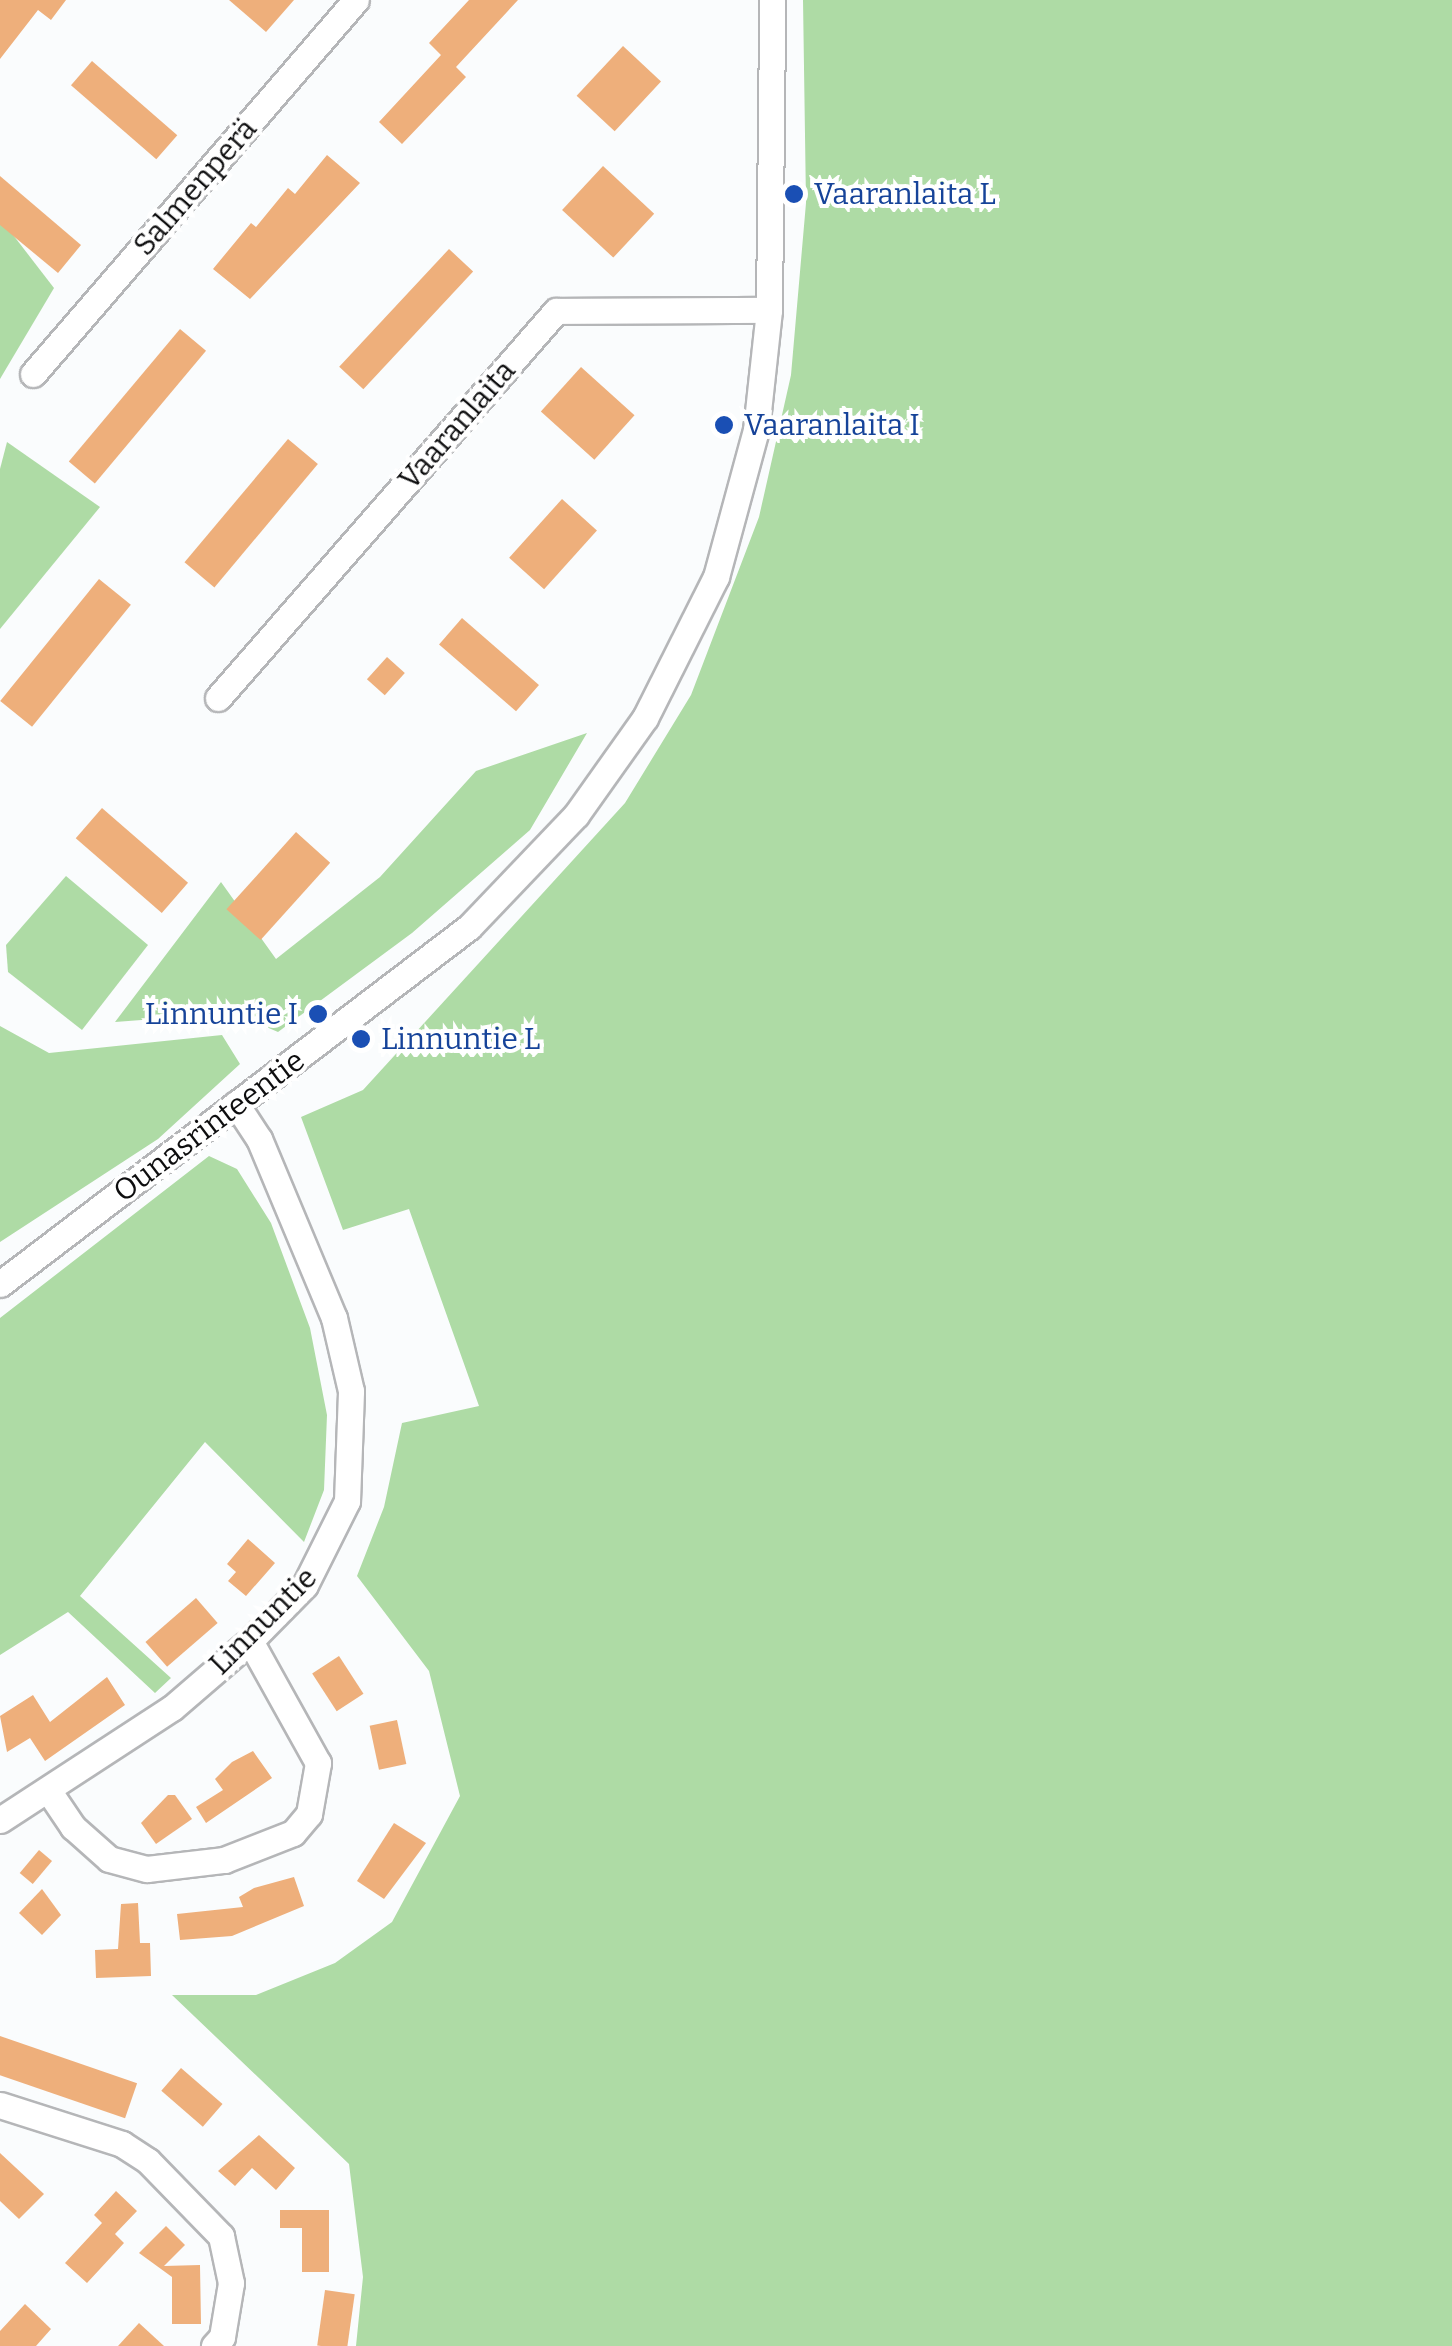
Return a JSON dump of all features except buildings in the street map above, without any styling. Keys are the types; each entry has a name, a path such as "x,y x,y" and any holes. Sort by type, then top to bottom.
{"street":[{"name":"Salmenperä","path":"33,374 356,0"},
{"name":"Ounasrinteentie","path":"0,1284 469,927 534,864 611,771 673,668 716,577 756,430 769,310 772,0"},
{"name":"Vaaranlaita","path":"218,698 556,311 769,310"},
{"name":"Linnuntie","path":"0,1820 172,1708 250,1641 322,1560 347,1501 352,1441 346,1361 322,1282 259,1139 236,1104"},
{"path":"48,1790 73,1827 109,1860 147,1869 224,1860 293,1833 310,1814 318,1763 250,1641"},
{"path":"0,2106 122,2144 148,2160 221,2236 231,2283 222,2337 214,2346"}],"green space":[{"path":"803,0 1452,0 1452,2346 356,2346 363,2277 349,2164 172,1995 256,1995 335,1963 392,1922 460,1796 429,1671 357,1576 384,1507 402,1423 479,1406 409,1209 343,1230 301,1117 363,1090 625,803 691,695 759,517 791,375 806,203"},
{"path":"0,218 54,288 0,379"},
{"path":"7,442 100,507 0,629 0,469"},
{"path":"587,733 530,830 412,933 278,1032 234,1013 115,1022 221,882 276,959 380,877 476,771"},
{"path":"66,876 148,945 82,1030 8,972 6,945"},
{"path":"0,1026 49,1053 222,1035 240,1064 158,1139 0,1242"},
{"path":"209,1156 237,1169 271,1223 310,1328 327,1415 324,1490 304,1542 205,1442 80,1596 171,1678 155,1693 68,1612 0,1655 0,1318"}],"place":[{"name":"Vaaranlaita L","path":"794,194"},
{"name":"Vaaranlaita I","path":"724,425"},
{"name":"Linnuntie I","path":"318,1014"},
{"name":"Linnuntie L","path":"361,1039"}]}
